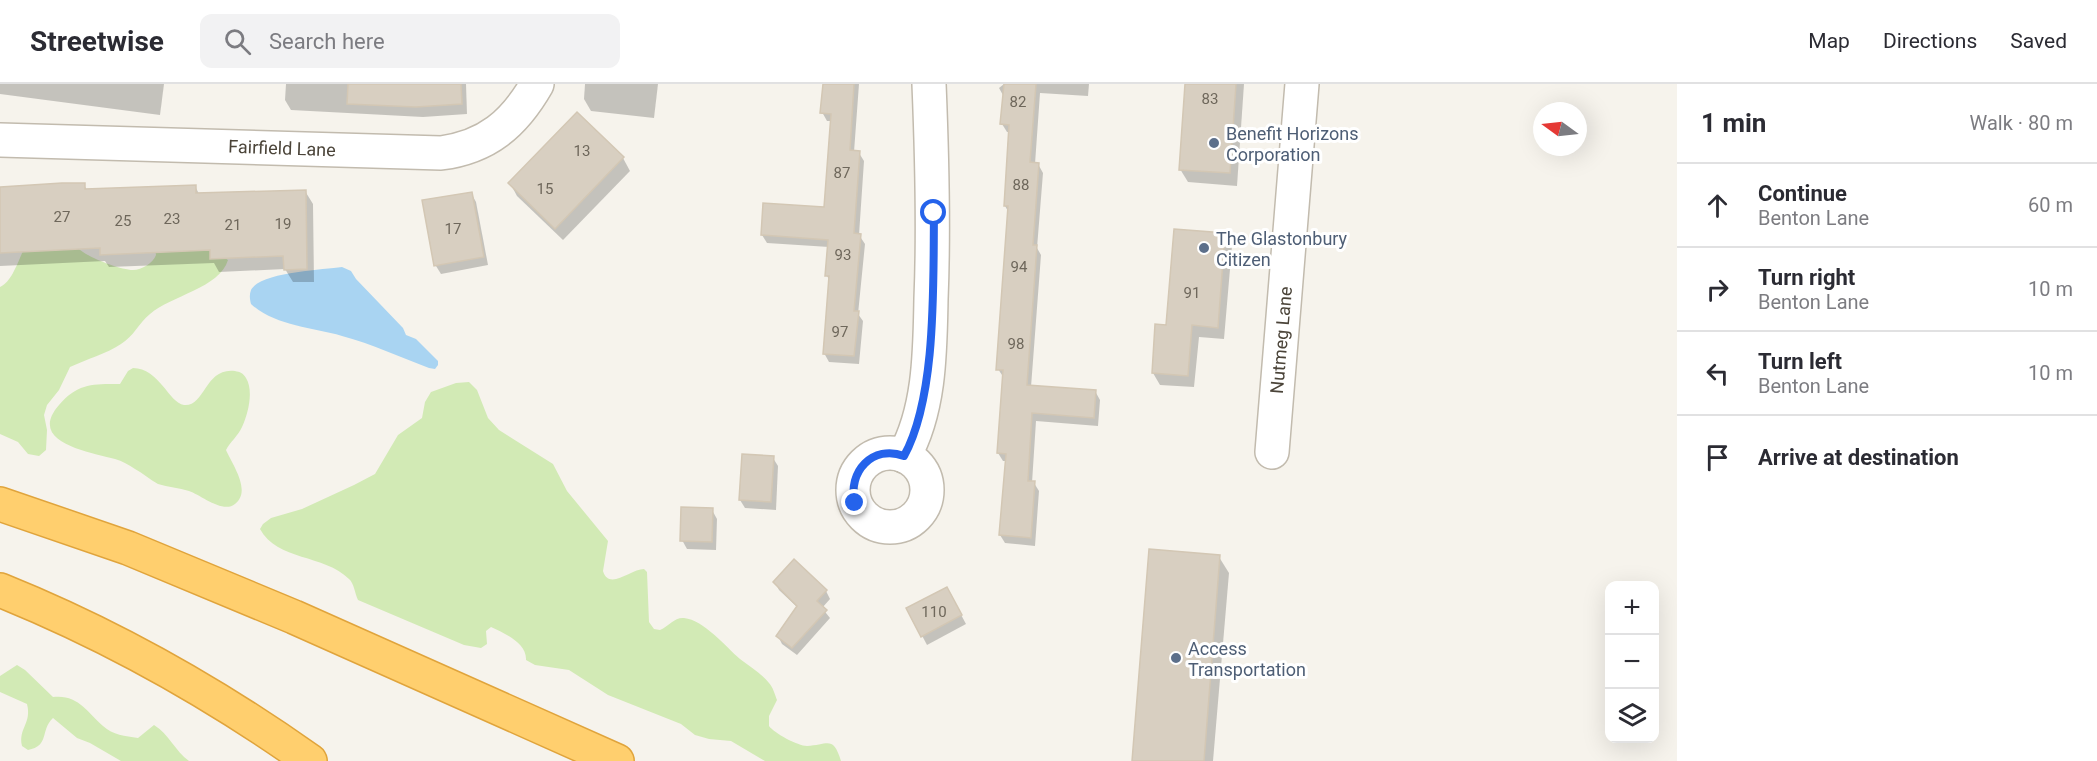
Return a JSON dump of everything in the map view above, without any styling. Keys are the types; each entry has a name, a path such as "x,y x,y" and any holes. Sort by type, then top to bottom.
{"highway":[{"path":"0,504 128,548 314,627 617,761"},
{"path":"0,590 144,659 211,696 310,761"}],"street":[{"name":"Fairfield Lane","path":"0,140 441,153 465,148 492,136 514,118 537,84"},
{"path":"904,456 914,436 920,415 930,341 934,213 929,84"},
{"name":"Nutmeg Lane","path":"1272,452 1302,84"}],"green space":[{"path":"60,233 88,255 128,270 147,266 156,255 155,249 187,236 228,260 223,270 215,278 159,308 121,344 70,367 59,390 47,405 44,415 47,430 46,450 39,456 28,454 18,442 0,434 0,287 8,281 24,249"},
{"path":"133,368 142,370 157,379 173,398 184,405 197,400 211,381 225,371 235,371 245,376 250,389 248,409 240,430 226,450 241,485 240,499 235,504 224,507 189,491 158,484 123,462 78,449 56,437 50,428 51,418 66,398 86,386 120,384 128,371"},
{"path":"469,382 477,390 488,418 499,430 553,464 567,491 608,541 603,571 606,577 621,578 644,569 647,572 649,622 654,629 660,630 675,620 684,618 707,629 763,676 773,689 777,700 769,716 769,726 772,729 798,744 807,746 829,743 835,748 841,761 765,761 731,741 695,735 681,724 608,695 569,670 535,665 526,660 519,644 491,627 486,631 487,644 481,648 464,645 358,600 351,581 339,571 278,547 260,529 271,518 302,509 375,474 398,435 422,418 425,402 431,392 456,383"},
{"path":"17,665 53,697 76,701 103,726 115,733 138,738 154,725 189,761 121,761 77,738 53,718 39,745 28,750 22,746 21,740 28,716 27,704 0,692 0,676"}],"water":[{"path":"342,267 351,271 403,328 406,335 416,339 438,361 435,369 353,339 282,321 251,304 251,290 266,279 292,273"}],"building":[{"path":"348,84 461,84 462,104 416,107 347,104"},
{"path":"823,84 854,84 850,150 860,151 854,233 861,234 854,311 859,311 854,356 823,354 829,276 825,276 828,240 761,235 763,203 824,207 831,114 820,113"},
{"path":"1004,84 1036,84 1030,162 1039,163 1033,245 1037,245 1027,385 1096,390 1094,418 1032,413 1028,481 1035,481 1031,538 999,535 1006,454 997,453 1003,370 996,370 1008,206 1004,206 1009,125 1000,124"},
{"path":"1185,84 1236,84 1230,173 1179,170"},
{"path":"577,112 624,157 555,229 508,183"},
{"path":"85,183 85,189 196,185 196,193 306,190 307,269 284,270 283,256 210,259 210,250 100,255 100,248 0,253 0,187"},
{"path":"472,192 484,257 434,266 422,200"},
{"path":"1174,229 1225,233 1218,328 1192,325 1188,376 1152,373 1155,324 1166,325"},
{"path":"742,454 774,456 771,502 739,500"},
{"path":"681,507 713,508 712,542 680,541"},
{"name":"Access Transportation","path":"1149,549 1220,555 1204,761 1132,761"},
{"path":"794,559 827,590 817,601 827,610 792,648 776,636 797,606 773,582"},
{"path":"947,587 962,615 921,637 906,608"}],"place":[{"name":"Benefit Horizons Corporation","path":"1214,143"},
{"name":"The Glastonbury Citizen","path":"1204,248"},
{"name":"Access Transportation","path":"1176,658"}],"route":[{"path":"855,503 853,483 862,465 879,454 892,453 904,456 918,423 923,402 930,341 934,213"}]}
